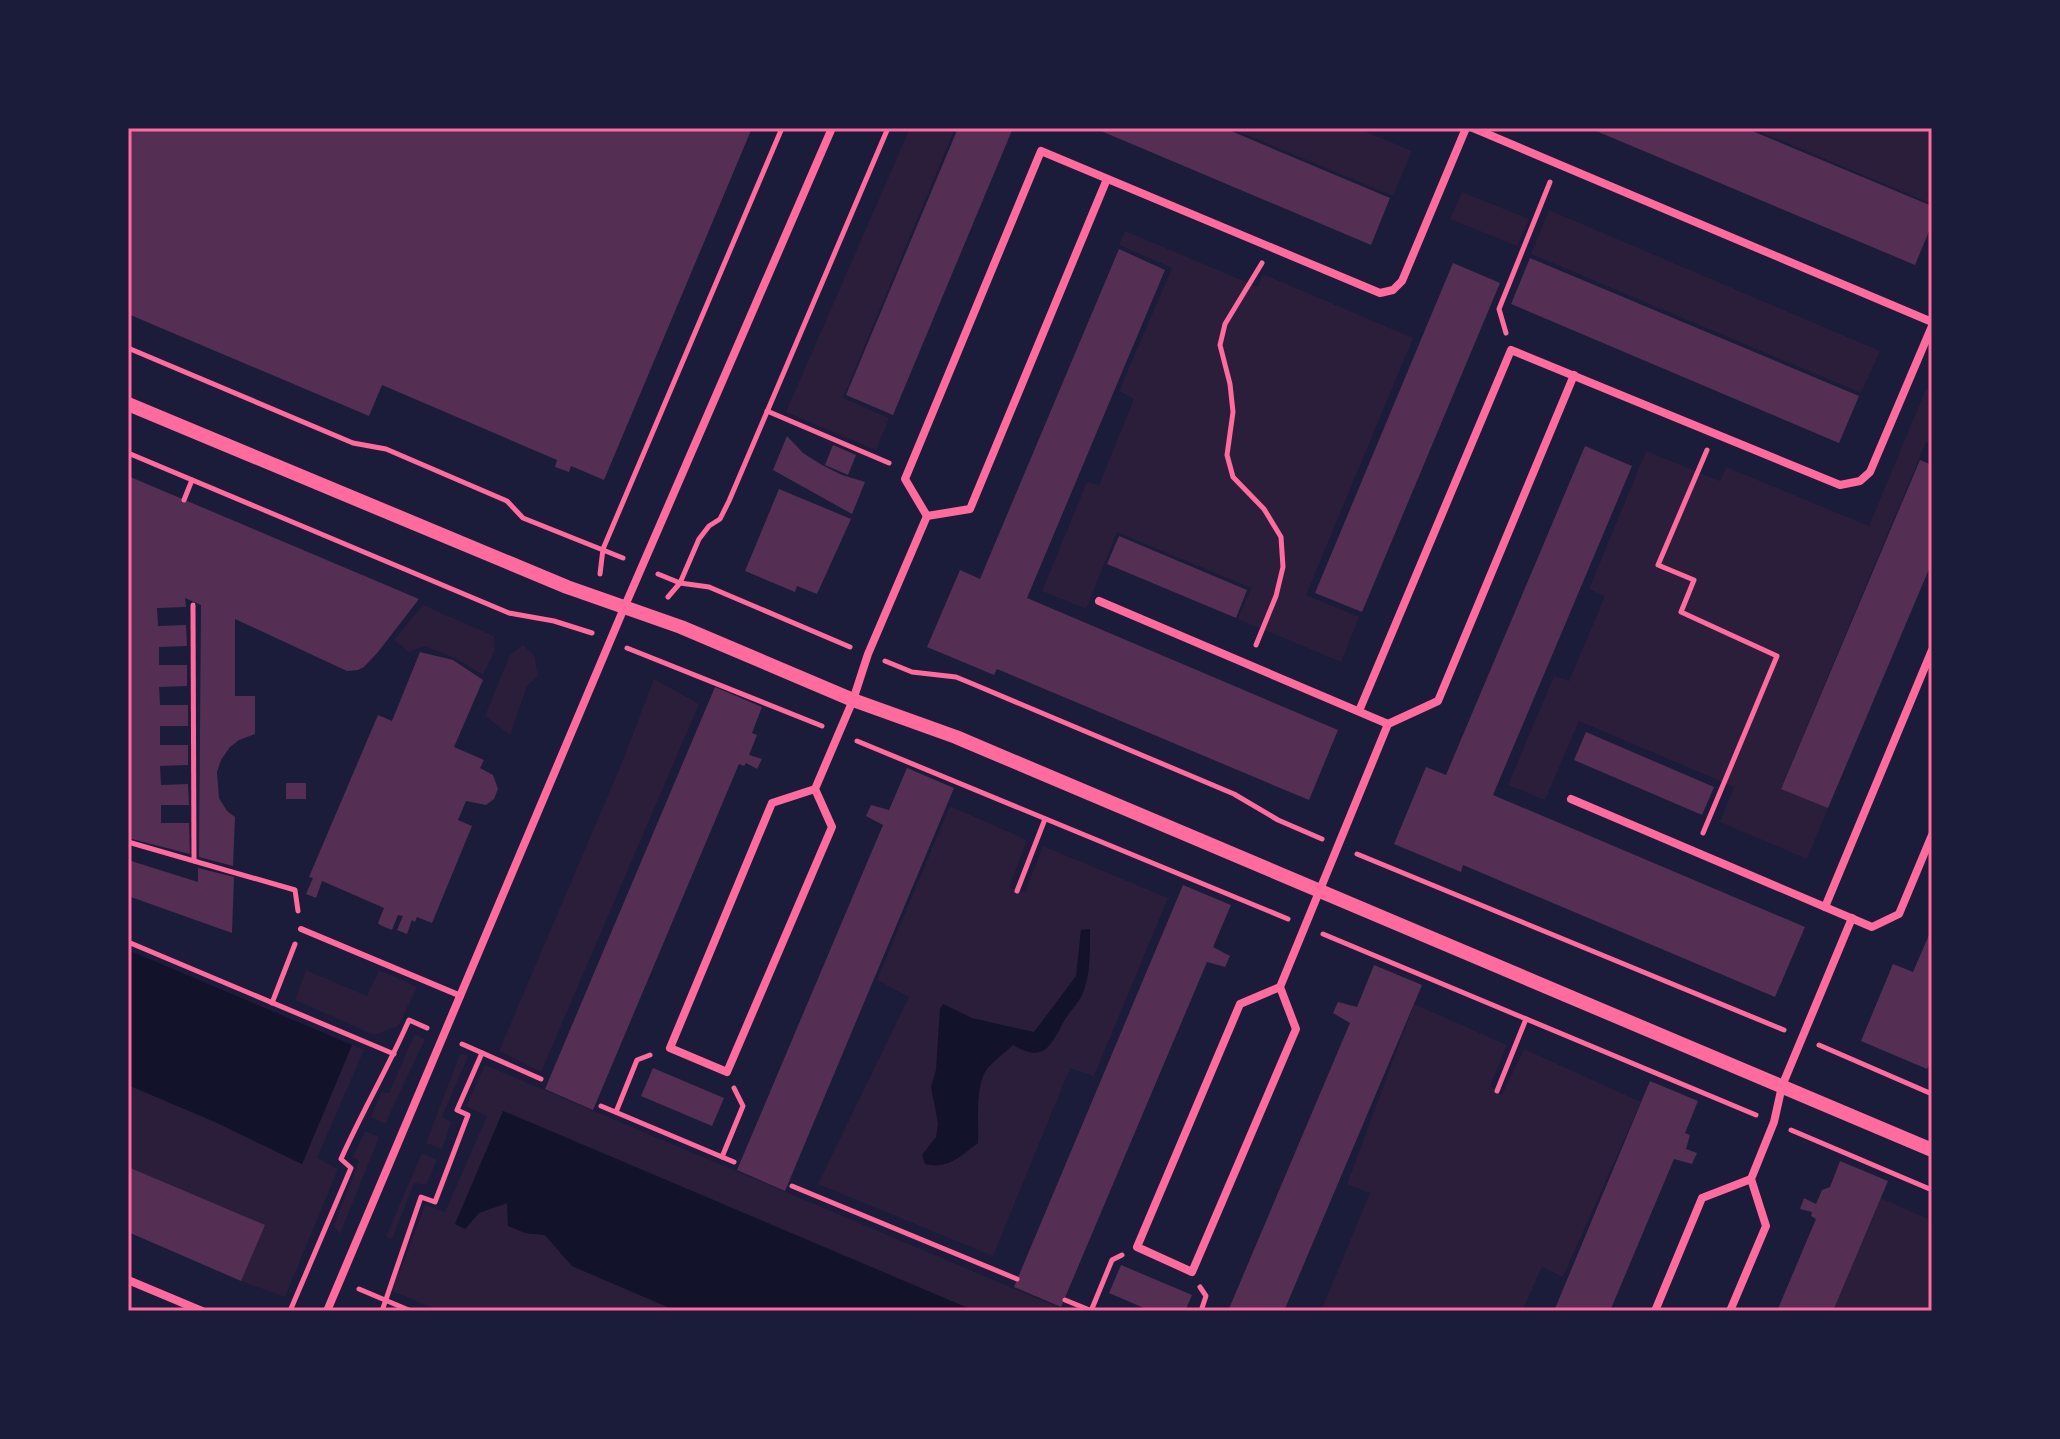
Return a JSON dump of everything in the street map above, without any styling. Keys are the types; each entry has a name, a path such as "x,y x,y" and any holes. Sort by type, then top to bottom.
{"street":[{"path":"327,1311 624,608 832,128"},
{"path":"927,516 905,479 1041,151 1380,293 1393,290 1402,281 1466,128"},
{"path":"1359,711 1511,350 1840,485 1860,481 1870,472 1932,324 1473,128"},
{"path":"927,516 970,509 1107,179"},
{"path":"1280,987 1240,1004 1137,1247 1192,1272 1296,1029 1280,987 1336,846 1388,724 1438,701 1574,375"},
{"path":"128,404 449,540 597,599 681,627 853,700 956,737 1932,1150"},
{"path":"815,789 772,803 670,1048 727,1072 832,827 815,789 927,516"},
{"path":"1099,601 1388,724"},
{"path":"1825,907 1932,650"},
{"path":"1571,799 1872,927 1899,914 1932,835"},
{"path":"1730,1311 1766,1226 1751,1179 1774,1122 1782,1086 1852,918"},
{"path":"1655,1311 1702,1198 1751,1179"},
{"path":"128,1280 202,1311"}],"lane":[{"path":"301,929 461,996"}],"path":[{"path":"597,599 603,549 782,128"},
{"path":"650,617 680,583 699,539 709,526 720,519 729,501 888,128"},
{"path":"1511,350 1499,309 1558,163"},
{"path":"1248,665 1276,596 1283,567 1281,537 1264,509 1233,477 1227,455 1233,412 1220,345 1225,324 1270,247"},
{"path":"128,348 353,443 386,449 507,501 523,518 680,583 709,587 912,672 956,677 973,684 1234,794 1278,820 1336,846 1802,1037 1932,1094"},
{"path":"767,411 908,471"},
{"path":"1695,852 1777,656 1681,612 1694,580 1658,565 1715,433"},
{"path":"128,453 509,613 554,621 610,641 839,733 1932,1190"},
{"path":"184,500 192,480"},
{"path":"193,605 194,861"},
{"path":"1017,891 1045,819"},
{"path":"128,842 234,872"},
{"path":"128,942 394,1054"},
{"path":"1497,1091 1526,1019"},
{"path":"290,1311 351,1168 341,1159 409,1020 541,1079"},
{"path":"616,1112 637,1060 670,1048"},
{"path":"382,1311 421,1197 435,1202 468,1115 457,1110 482,1053"},
{"path":"722,1157 743,1106 727,1072"},
{"path":"601,1106 734,1162"},
{"path":"792,1186 1017,1279"},
{"path":"1065,1300 1092,1311 1112,1260 1137,1247"},
{"path":"340,1281 411,1311"}],"shaded area":[{"path":"910,128 955,128 843,398 889,418 876,450 786,412"},
{"path":"1230,128 1357,128 1412,151 1393,196"},
{"path":"1751,128 1929,128 1932,137 1932,204"},
{"path":"1462,192 1529,219 1517,246 1450,219"},
{"path":"1549,210 1880,351 1861,393 1531,254"},
{"path":"1125,231 1258,287 1263,274 1413,338 1306,595 1359,617 1341,662 1238,619 1251,588 1117,532 1086,609 1042,591 1087,482 1099,485 1134,399 1119,391 1172,268 1119,245"},
{"path":"1926,389 1932,392 1932,444 1926,442 1781,788 1828,808 1807,859 1720,822 1734,787 1579,721 1545,800 1508,785 1554,676 1569,681 1605,596 1589,589 1646,451 1720,481 1726,467 1869,526"},
{"path":"423,605 494,636 495,650 483,675 455,658 424,646 409,652 394,640"},
{"path":"523,645 534,655 538,676 527,686 510,735 485,716 510,655"},
{"path":"654,679 699,704 541,1072 499,1051 621,765"},
{"path":"950,806 1027,840 1009,888 1025,892 1043,846 1168,898 1094,1076 1070,1068 993,1256 818,1184 909,997 877,980"},
{"path":"1090,929 1087,981 1081,997 1054,1040 1038,1052 1013,1045 994,1061 985,1072 980,1088 978,1143 947,1163 925,1164 922,1155 936,1137 938,1123 931,1087 936,1070 940,1009 943,1004 972,1018 1034,1032 1076,976 1081,930"},
{"path":"128,950 352,1045 302,1164 128,1085"},
{"path":"306,970 367,996 379,970 417,987 398,1026 374,1035 295,1000"},
{"path":"1414,1004 1507,1045 1490,1086 1502,1095 1524,1049 1641,1102 1563,1277 1542,1267 1522,1311 1321,1311 1370,1193 1347,1184"},
{"path":"415,1034 425,1039 385,1124 371,1117 382,1092 389,1093"},
{"path":"352,1045 364,1050 317,1158 338,1169 285,1297 241,1281 128,1210 128,1085 302,1164"},
{"path":"460,1054 468,1056 442,1117 451,1122 442,1149 426,1143"},
{"path":"485,1065 1067,1311 975,1311 503,1111 465,1229 478,1213 507,1203 525,1233 545,1235 572,1266 677,1311 440,1311 388,1289 401,1269 425,1205 445,1212 487,1116 466,1106"},
{"path":"503,1111 975,1311 677,1311 572,1266 545,1235 525,1233 508,1226 507,1203 479,1213 465,1229 455,1224"},
{"path":"365,1131 379,1137 340,1234 334,1226 359,1161 353,1157"},
{"path":"422,1153 437,1160 426,1185 414,1183 392,1239 386,1237"},
{"path":"1881,1198 1932,1221 1932,1311 1833,1311"}],"building":[{"path":"128,128 752,128 604,480 571,466 569,472 555,467 557,460 382,385 369,416 128,314"},
{"path":"958,128 1013,128 893,415 846,395"},
{"path":"1094,128 1224,128 1390,198 1371,245"},
{"path":"1589,128 1745,128 1932,206 1932,224 1915,265"},
{"path":"1119,249 1165,270 1027,598 1338,730 1309,800 997,669 994,675 927,647 960,570 980,579"},
{"path":"1530,258 1859,396 1839,443 1511,304"},
{"path":"1453,263 1500,283 1362,612 1315,593"},
{"path":"787,436 803,453 822,465 865,482 852,514 773,470"},
{"path":"833,445 856,455 848,475 825,465"},
{"path":"1585,446 1632,466 1493,795 1805,927 1775,997 1463,865 1461,872 1394,844 1426,767 1446,775"},
{"path":"1920,460 1932,465 1932,562 1828,808 1781,789"},
{"path":"128,476 419,599 378,652 358,670 347,671 235,619 235,696 255,696 255,734 230,747 217,772 219,798 235,817 233,866 199,857 201,605 185,598 186,607 157,608 158,626 186,625 187,646 159,647 159,665 187,665 187,686 159,687 160,705 188,705 188,726 160,726 160,745 188,745 188,765 160,766 161,785 188,784 189,805 161,805 161,823 189,823 190,854 128,838"},
{"path":"779,489 851,519 817,594 797,586 795,592 745,571"},
{"path":"1119,536 1247,590 1236,618 1107,564"},
{"path":"420,652 453,660 483,680 454,747 484,760 480,768 493,775 498,789 494,799 486,805 466,801 458,820 472,826 432,923 417,917 415,922 412,920 407,934 397,930 403,916 398,915 392,930 380,925 378,923 384,908 322,881 316,898 306,894 313,878 309,877 378,715 392,721"},
{"path":"715,687 762,707 752,733 757,735 749,755 762,759 757,769 746,763 744,766 739,764 593,1110 545,1089"},
{"path":"1586,732 1714,787 1702,815 1574,760"},
{"path":"907,768 954,788 785,1191 737,1170 883,825 866,816 871,805 889,810"},
{"path":"286,783 306,783 306,799 286,799"},
{"path":"128,860 198,882 198,868 234,877 232,933 128,896"},
{"path":"1183,885 1231,905 1213,947 1230,956 1225,967 1207,962 1061,1307 1014,1287"},
{"path":"1932,928 1932,1063 1927,1069 1861,1041 1893,964 1913,972"},
{"path":"1374,965 1422,985 1284,1311 1228,1311 1350,1023 1333,1013 1338,1002 1357,1007"},
{"path":"653,1068 724,1098 712,1126 641,1096"},
{"path":"1650,1081 1698,1101 1685,1133 1690,1135 1686,1149 1697,1153 1692,1164 1674,1159 1610,1311 1554,1311"},
{"path":"1840,1161 1888,1181 1833,1311 1777,1311 1816,1219 1811,1216 1812,1212 1800,1209 1804,1198 1816,1204 1822,1190 1830,1187"},
{"path":"128,1167 265,1225 241,1281 128,1232"},
{"path":"1121,1265 1192,1295 1185,1311 1151,1311 1109,1293"}]}
